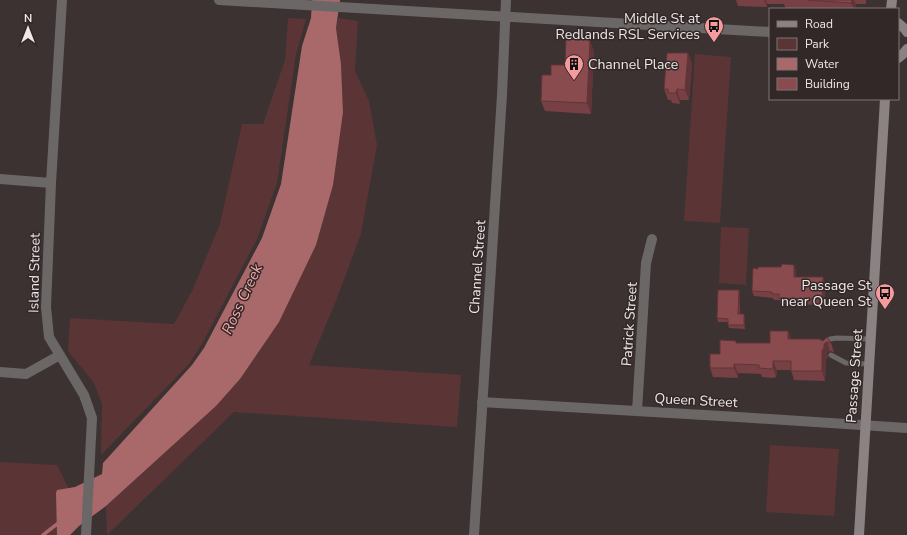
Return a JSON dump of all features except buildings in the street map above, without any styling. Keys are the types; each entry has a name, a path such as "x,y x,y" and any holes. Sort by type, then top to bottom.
{"street":[{"name":"Island Street","path":"62,0 51,183 46,307 49,337 84,395 92,418 86,535"},
{"path":"218,0 505,18 769,32"},
{"name":"Channel Street","path":"474,535 501,110 506,0"},
{"path":"899,24 907,32"},
{"path":"899,57 907,49"},
{"name":"Passage Street","path":"859,535 885,100"},
{"path":"0,179 51,183"},
{"name":"Patrick Street","path":"637,411 646,263 652,239"},
{"path":"0,372 26,374 60,355"},
{"name":"Queen Street","path":"482,402 738,416 907,428"}],"lane":[{"path":"826,346 826,342 832,338 871,339"},
{"path":"831,355 846,363 869,364"}],"green space":[{"path":"288,18 306,19 296,54 277,183 257,239 202,344 189,364 101,455 102,404 94,383 68,351 70,318 174,324 192,291 220,224 242,124 263,124 285,60"},
{"path":"338,18 358,21 355,71 369,101 377,145 361,234 336,301 309,365 461,375 457,427 234,412 107,535 106,506 216,406 240,379 343,112 341,64 336,28"},
{"path":"695,54 731,57 720,223 684,221"},
{"path":"721,227 749,228 746,285 719,283"},
{"path":"770,445 839,449 834,516 766,512"},
{"path":"0,462 57,465 69,489 57,490 57,535 0,535"}],"water":[{"path":"312,0 340,0 336,28 341,64 343,112 333,185 316,245 279,322 240,379 216,406 106,506 79,526 70,535 57,535 57,490 75,487 102,474 103,463 192,365 204,348 262,238 281,184 302,46 311,18"}],"waterway":[{"name":"Ross Creek","path":"43,535 61,521"}],"place":[{"name":"Middle St at Redlands RSL Services","path":"714,43"},
{"name":"Channel Place","path":"574,81"},
{"name":"Passage St near Queen St","path":"885,310"}]}
